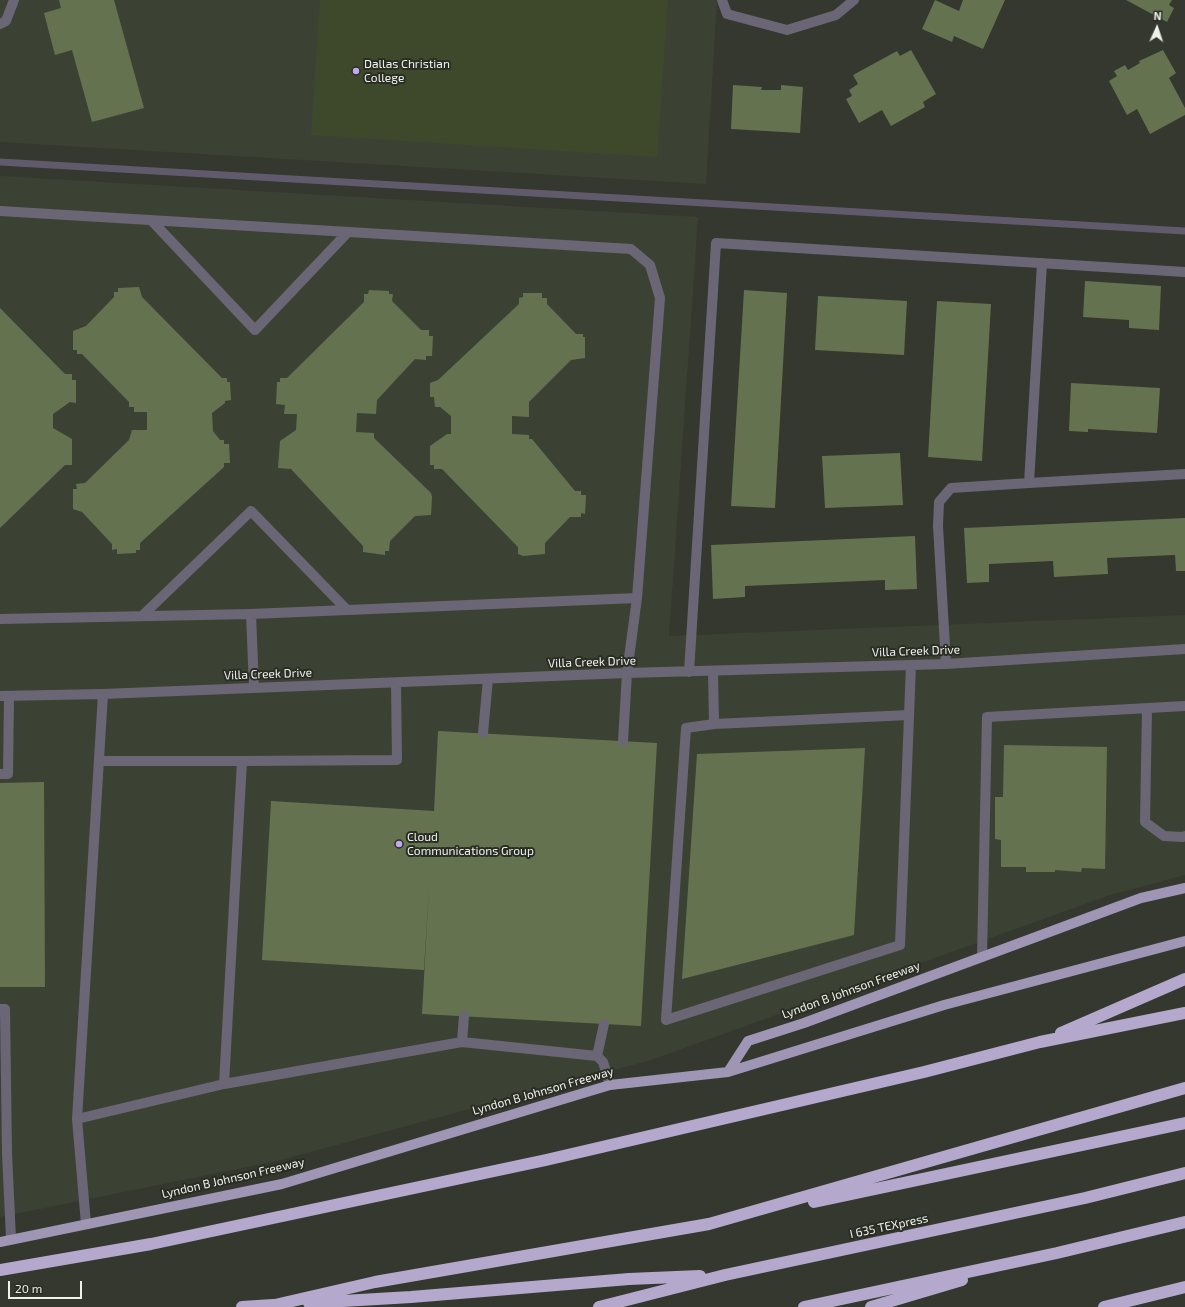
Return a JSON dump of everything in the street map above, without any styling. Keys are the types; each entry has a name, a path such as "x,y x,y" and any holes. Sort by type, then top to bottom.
{"highway":[{"path":"1040,1042 1185,978"},
{"path":"0,1270 151,1244 546,1160 924,1072 1040,1042 1185,1013"},
{"path":"709,1224 1185,1088"},
{"path":"266,1307 376,1282 709,1224 1185,1123"},
{"name":"I 635 TEXpress","path":"599,1307 725,1275 1085,1198 1185,1173"},
{"path":"804,1307 1057,1253 1185,1222"},
{"path":"871,1307 1057,1253"},
{"path":"242,1307 411,1297 629,1279 725,1275"},
{"path":"1104,1307 1185,1287"}],"main road":[{"name":"Lyndon B Johnson Freeway","path":"0,1242 282,1184 610,1085 728,1072 748,1041 804,1024 1140,898 1185,888"},
{"path":"728,1072 944,1005 1185,941"}],"street":[{"path":"0,24 6,21 14,0"},
{"path":"722,0 727,14 787,30 836,15 854,0"},
{"path":"0,211 631,249 650,266 660,298 637,598 627,673 623,741"},
{"path":"151,220 255,330 348,232"},
{"path":"689,672 716,243 1185,272"},
{"path":"1029,483 1042,263"},
{"path":"946,664 938,526 939,502 951,488 1185,474"},
{"path":"142,616 251,511 347,610"},
{"path":"0,619 251,614 637,598"},
{"path":"251,614 254,687"},
{"name":"Villa Creek Drive","path":"4,696 103,694 627,673 946,664 1185,650"},
{"path":"909,716 714,724 686,728 666,1020 900,945 909,716 911,665"},
{"path":"713,671 714,724"},
{"path":"483,733 488,679"},
{"path":"99,761 397,760 396,683"},
{"path":"86,1224 77,1119 103,694"},
{"path":"0,774 8,774 4,696"},
{"path":"982,957 987,717 1185,706"},
{"path":"1147,709 1145,822 1164,836 1185,836"},
{"path":"224,1084 242,761"},
{"path":"0,1009 5,1010 4,1154 11,1239"},
{"path":"462,1042 464,1016"},
{"path":"598,1056 604,1024"},
{"path":"77,1119 224,1084 462,1042 598,1056 603,1062 610,1085"}],"shaded area":[{"name":"Dallas Christian College","path":"0,0 717,0 706,184 0,142"},
{"path":"0,176 698,217 669,636 1185,615 1185,875 1110,895 651,1060 277,1161 0,1217"}],"green space":[{"path":"320,0 668,0 657,157 311,135"}],"building":[{"path":"59,0 114,0 144,108 92,122 72,50 55,55 44,13 61,8"},
{"path":"935,0 959,11 963,0 1005,0 983,49 954,36 952,42 922,29"},
{"path":"1126,0 1172,0 1169,5 1174,8 1167,22"},
{"path":"911,50 936,94 923,102 925,107 891,126 882,110 859,123 846,99 852,96 849,90 858,84 853,75 897,51 900,56"},
{"path":"1163,50 1176,73 1169,78 1185,108 1185,115 1150,134 1137,109 1127,115 1109,81 1117,76 1114,71 1125,65 1128,70 1140,63 1139,61"},
{"path":"733,85 762,87 761,90 781,90 781,85 803,87 800,133 731,129"},
{"path":"1085,281 1161,286 1159,330 1129,328 1129,320 1083,317"},
{"path":"139,287 142,297 222,378 227,378 227,382 230,382 231,400 225,401 225,403 212,413 213,431 220,440 224,440 224,444 229,444 230,463 224,463 224,467 140,543 140,550 136,550 136,553 117,554 117,549 112,550 112,544 82,512 73,509 73,489 77,489 76,484 85,483 129,440 132,430 147,430 147,412 134,412 134,407 129,407 129,402 82,354 77,354 77,350 73,350 73,331 86,326 114,297 114,292 118,292 118,288"},
{"path":"369,290 389,291 389,294 393,294 392,301 421,330 429,330 429,336 433,336 432,356 426,356 426,360 415,359 377,400 376,414 357,413 356,432 374,433 374,438 431,493 432,497 431,515 415,516 390,541 389,551 385,551 385,555 363,552 363,546 291,469 278,468 280,441 296,430 297,414 284,414 285,405 276,404 277,382 280,382 280,378 287,378 364,302 364,294 368,294"},
{"path":"744,290 787,293 775,508 731,506"},
{"path":"523,293 542,293 542,298 547,298 547,304 576,334 583,334 583,337 585,337 585,358 571,360 529,402 529,417 512,416 512,434 529,435 529,439 532,439 575,491 581,491 581,495 586,495 585,514 581,513 581,517 570,517 545,543 545,554 523,556 518,554 518,547 442,469 434,469 434,465 430,465 430,446 447,434 451,434 451,416 440,407 435,407 434,397 430,397 430,383 438,380 519,304 519,298 523,297"},
{"path":"818,296 907,301 904,355 815,350"},
{"path":"937,301 991,304 982,461 928,457"},
{"path":"0,308 65,374 72,374 72,380 76,380 76,403 70,402 53,414 53,428 72,439 72,465 65,465 0,528"},
{"path":"1071,383 1160,388 1157,433 1088,429 1088,432 1069,431"},
{"path":"900,453 903,505 825,508 822,456"},
{"path":"1185,518 1185,571 1176,571 1175,555 1107,558 1108,574 1054,577 1053,561 989,564 989,582 967,583 964,528"},
{"path":"915,536 917,589 885,590 885,580 745,586 745,597 713,599 711,545"},
{"path":"438,731 657,743 641,1026 422,1014 429,887 424,970 262,960 271,801 434,811"},
{"path":"1004,745 1107,747 1105,869 1082,868 1081,872 1055,870 1055,872 1026,872 1026,867 1001,867 1001,840 995,839 995,797 1003,797"},
{"path":"865,748 854,935 682,979 697,754"},
{"path":"44,782 45,987 0,987 0,783"}],"waterway":[{"path":"0,162 1185,231"}],"place":[{"name":"Dallas Christian College","path":"356,71"},
{"name":"Cloud Communications Group","path":"399,844"}]}
